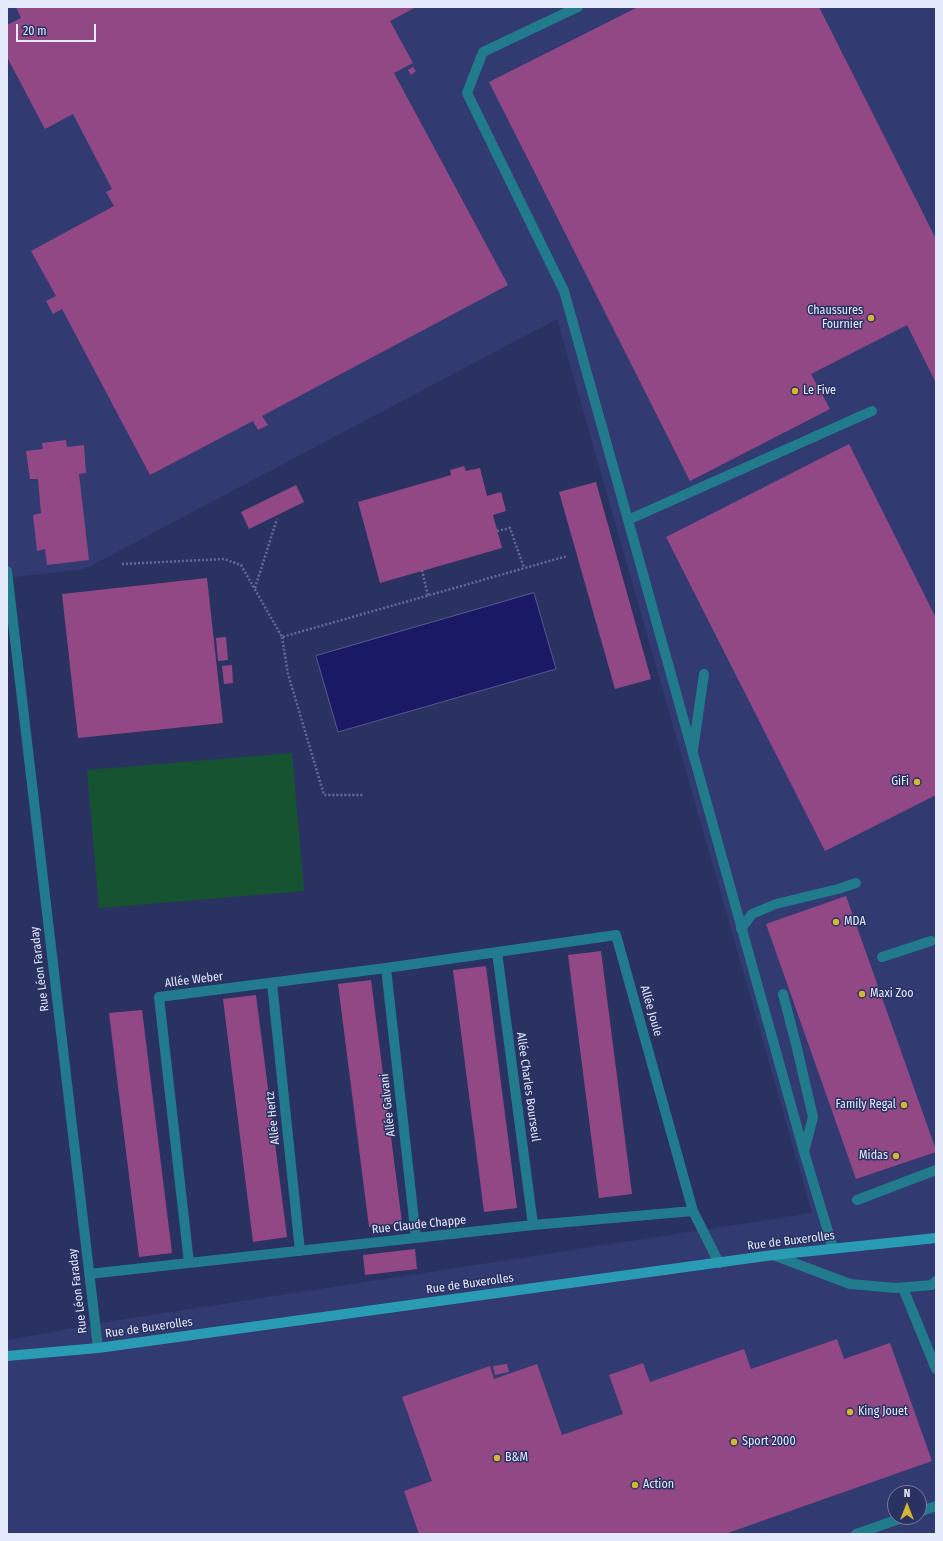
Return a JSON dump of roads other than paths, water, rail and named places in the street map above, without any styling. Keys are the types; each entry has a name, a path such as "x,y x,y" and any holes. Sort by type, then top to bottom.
{"street":[{"path":"578,7 483,52 468,93 564,291 741,929 804,1152 833,1248"},
{"path":"628,520 872,411"},
{"name":"Rue Léon Faraday","path":"7,570 9,614 98,1348"},
{"path":"692,754 704,674"},
{"path":"741,929 752,914 776,904 838,889 856,883"},
{"name":"Allée Joule","path":"497,952 616,935 693,1210"},
{"path":"882,957 931,941"},
{"name":"Allée Weber","path":"189,1263 159,997 386,968 497,952"},
{"name":"Allée Charles Bourseul","path":"497,952 533,1225"},
{"name":"Allée Galvani","path":"386,968 416,1238"},
{"name":"Allée Hertz","path":"272,983 300,1251"},
{"path":"783,994 813,1117 804,1152"},
{"path":"857,1200 936,1170"},
{"path":"693,1210 719,1263"},
{"name":"Rue Claude Chappe","path":"89,1274 533,1225 693,1210"},
{"name":"Rue de Buxerolles","path":"7,1356 98,1348 833,1248 936,1238"},
{"path":"773,1256 850,1284 903,1288 932,1285 936,1281"},
{"path":"903,1288 936,1369"},
{"path":"856,1534 887,1523"}],"place":[{"name":"Chaussures Fournier","path":"871,318"},
{"name":"Le Five","path":"795,391"},
{"name":"GiFi","path":"917,782"},
{"name":"MDA","path":"836,922"},
{"name":"Maxi Zoo","path":"862,994"},
{"name":"Family Regal","path":"904,1105"},
{"name":"Midas","path":"896,1156"},
{"name":"King Jouet","path":"850,1412"},
{"name":"Sport 2000","path":"734,1442"},
{"name":"B&M","path":"497,1458"},
{"name":"Action","path":"635,1485"}]}
